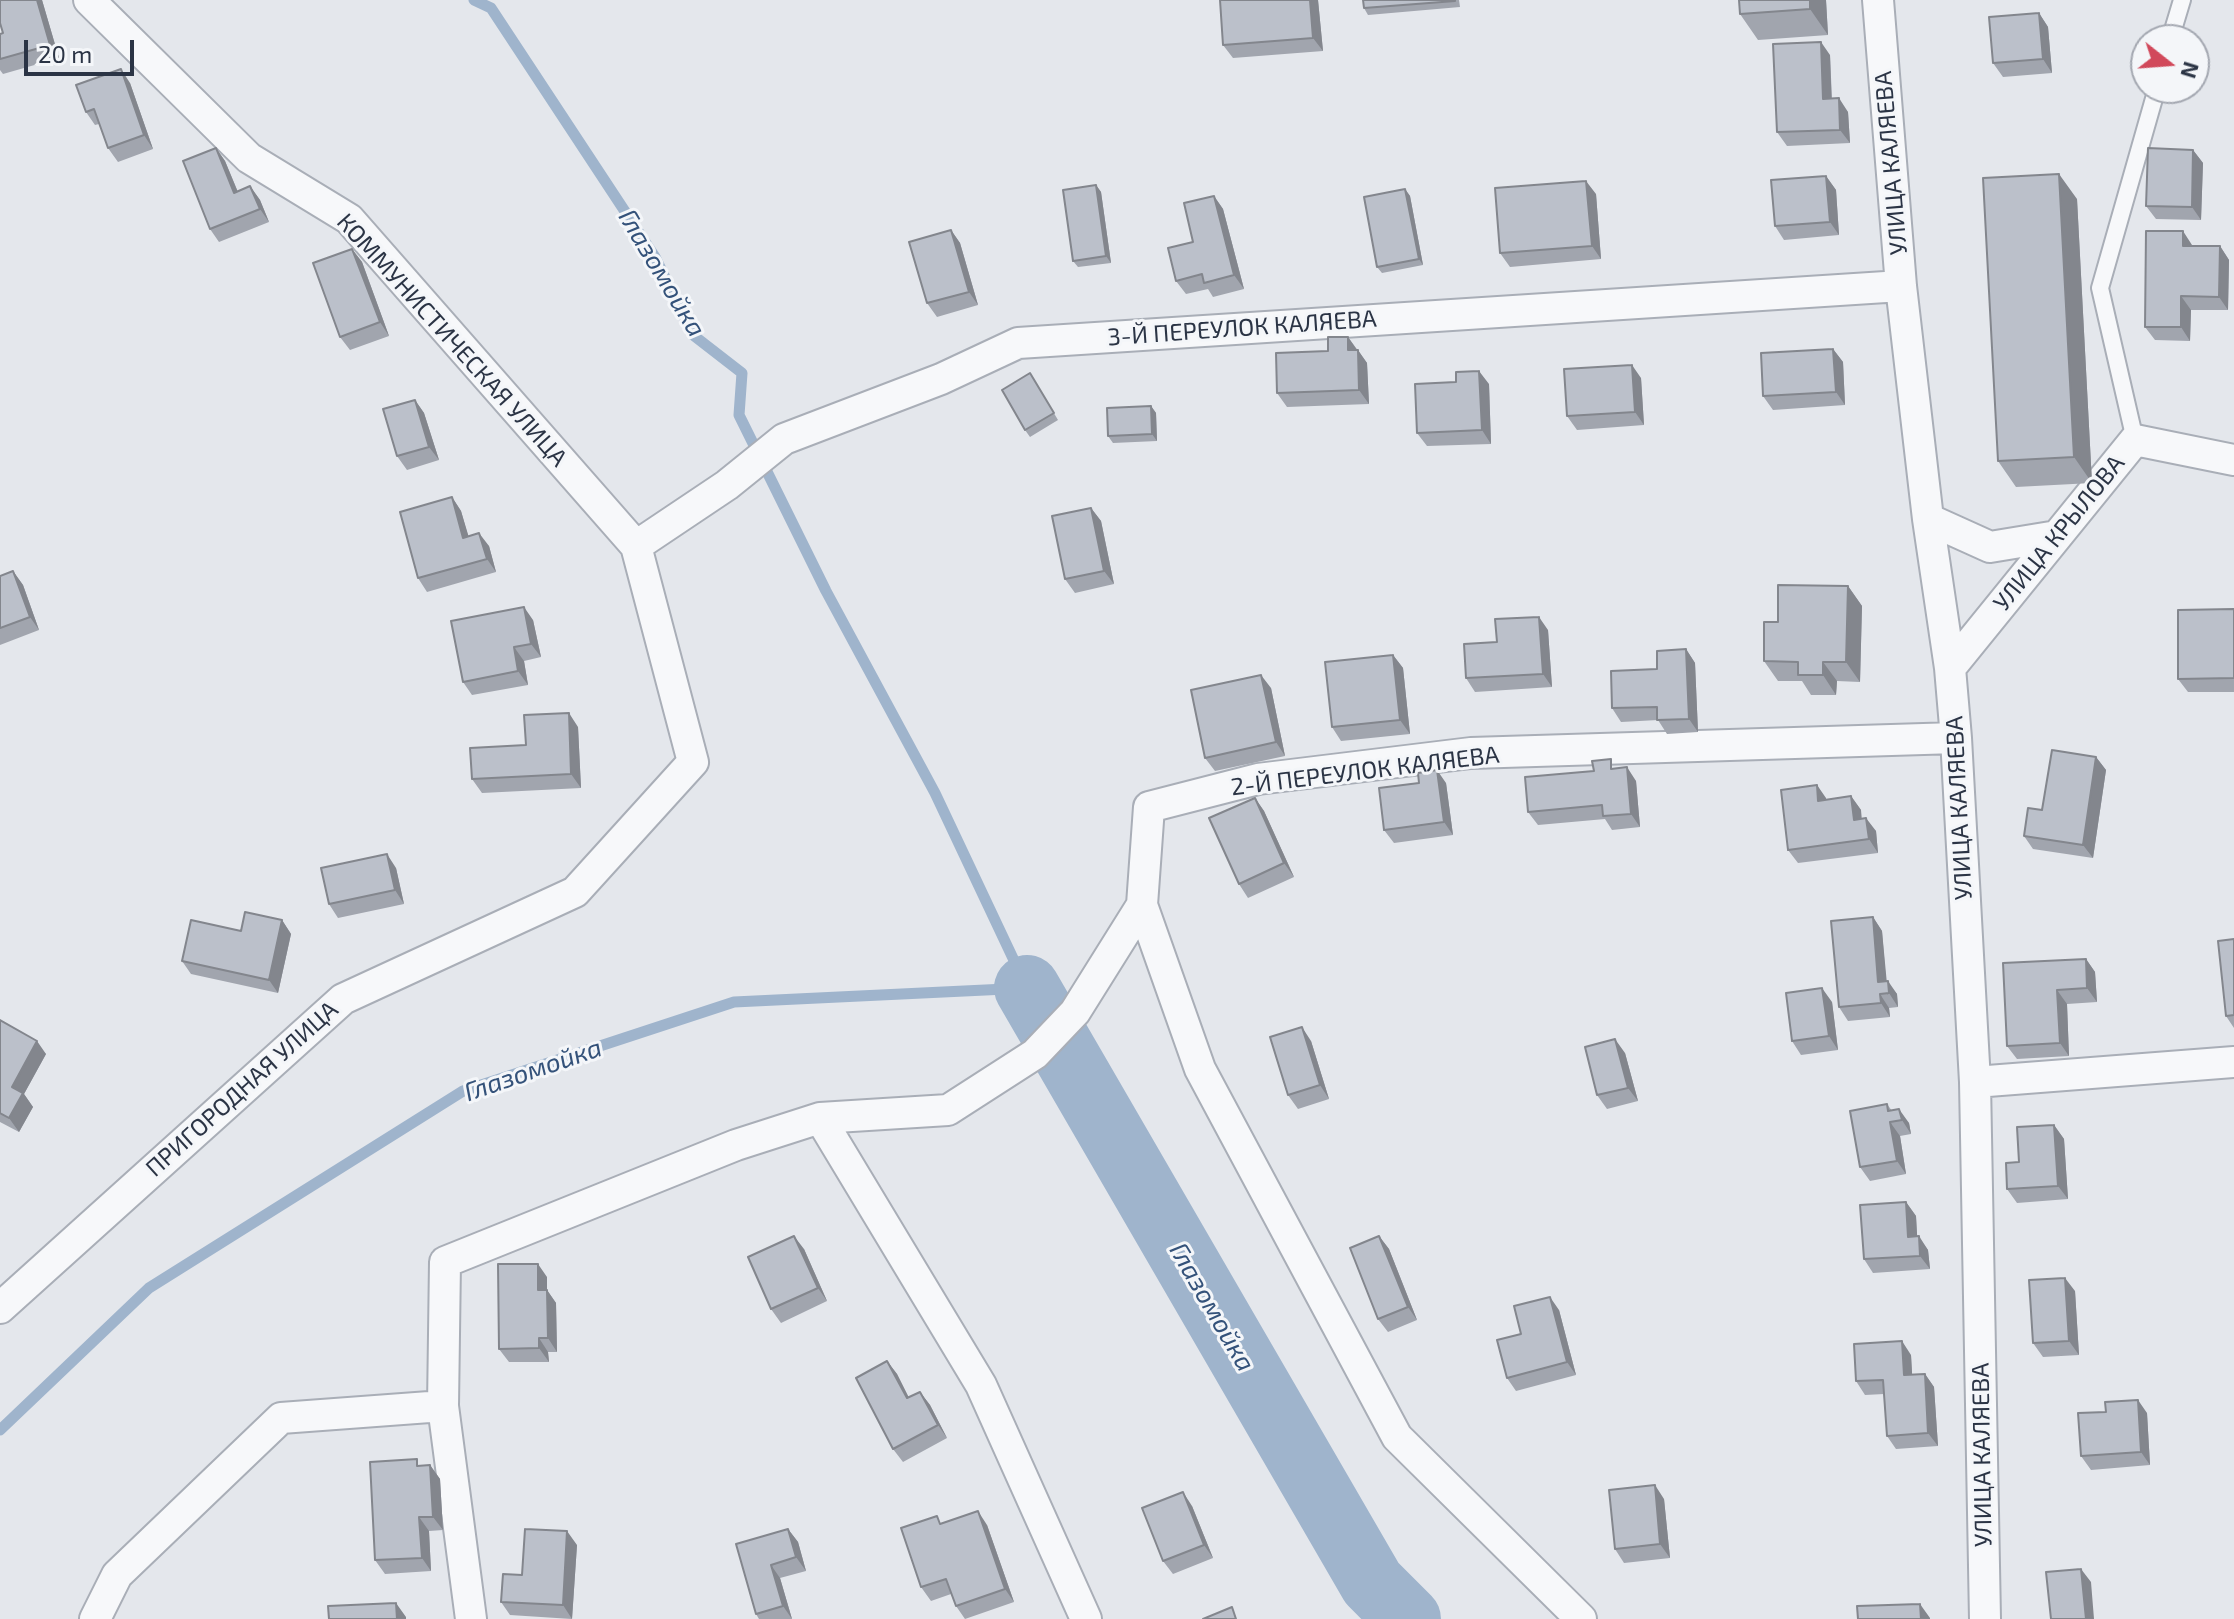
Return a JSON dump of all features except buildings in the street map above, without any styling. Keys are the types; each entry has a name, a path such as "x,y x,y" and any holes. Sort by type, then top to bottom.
{"street":[{"name":"КОММУНИСТИЧЕСКАЯ УЛИЦА","path":"89,0 249,158 349,219 636,546 693,762"},
{"name":"УЛИЦА КАЛЯЕВА","path":"1878,0 1901,286 1928,519 1950,668 1956,738 1975,1082 1985,1619"},
{"name":"3-Й ПЕРЕУЛОК КАЛЯЕВА","path":"636,546 727,485 784,439 941,379 1018,343 1901,286"},
{"name":"УЛИЦА КРЫЛОВА","path":"1950,668 2135,440 2234,460"},
{"path":"1928,519 1990,547 2057,536"},
{"name":"2-Й ПЕРЕУЛОК КАЛЯЕВА","path":"1581,1619 1397,1437 1200,1069 1142,905 1149,807 1258,779 1471,753 1956,738"},
{"name":"ПРИГОРОДНАЯ УЛИЦА","path":"0,1308 343,999 575,892 693,762"},
{"path":"471,1619 443,1406 445,1262 736,1145 820,1118 948,1110 1035,1054 1075,1012 1142,905"},
{"path":"1975,1082 2234,1062"},
{"path":"820,1118 981,1385 1086,1619"},
{"path":"95,1619 117,1575 281,1418 443,1406"}],"lane":[{"path":"2175,24 2182,0"},
{"path":"2135,440 2100,288 2152,104"}],"waterway":[{"name":"Глазомойка","path":"0,1430 149,1288 463,1091 734,1002 1027,988 935,793 826,591 739,415 742,373 693,335 655,257 491,8 474,0"},
{"name":"Глазомойка","path":"1027,988 1372,1583 1408,1619"}]}
